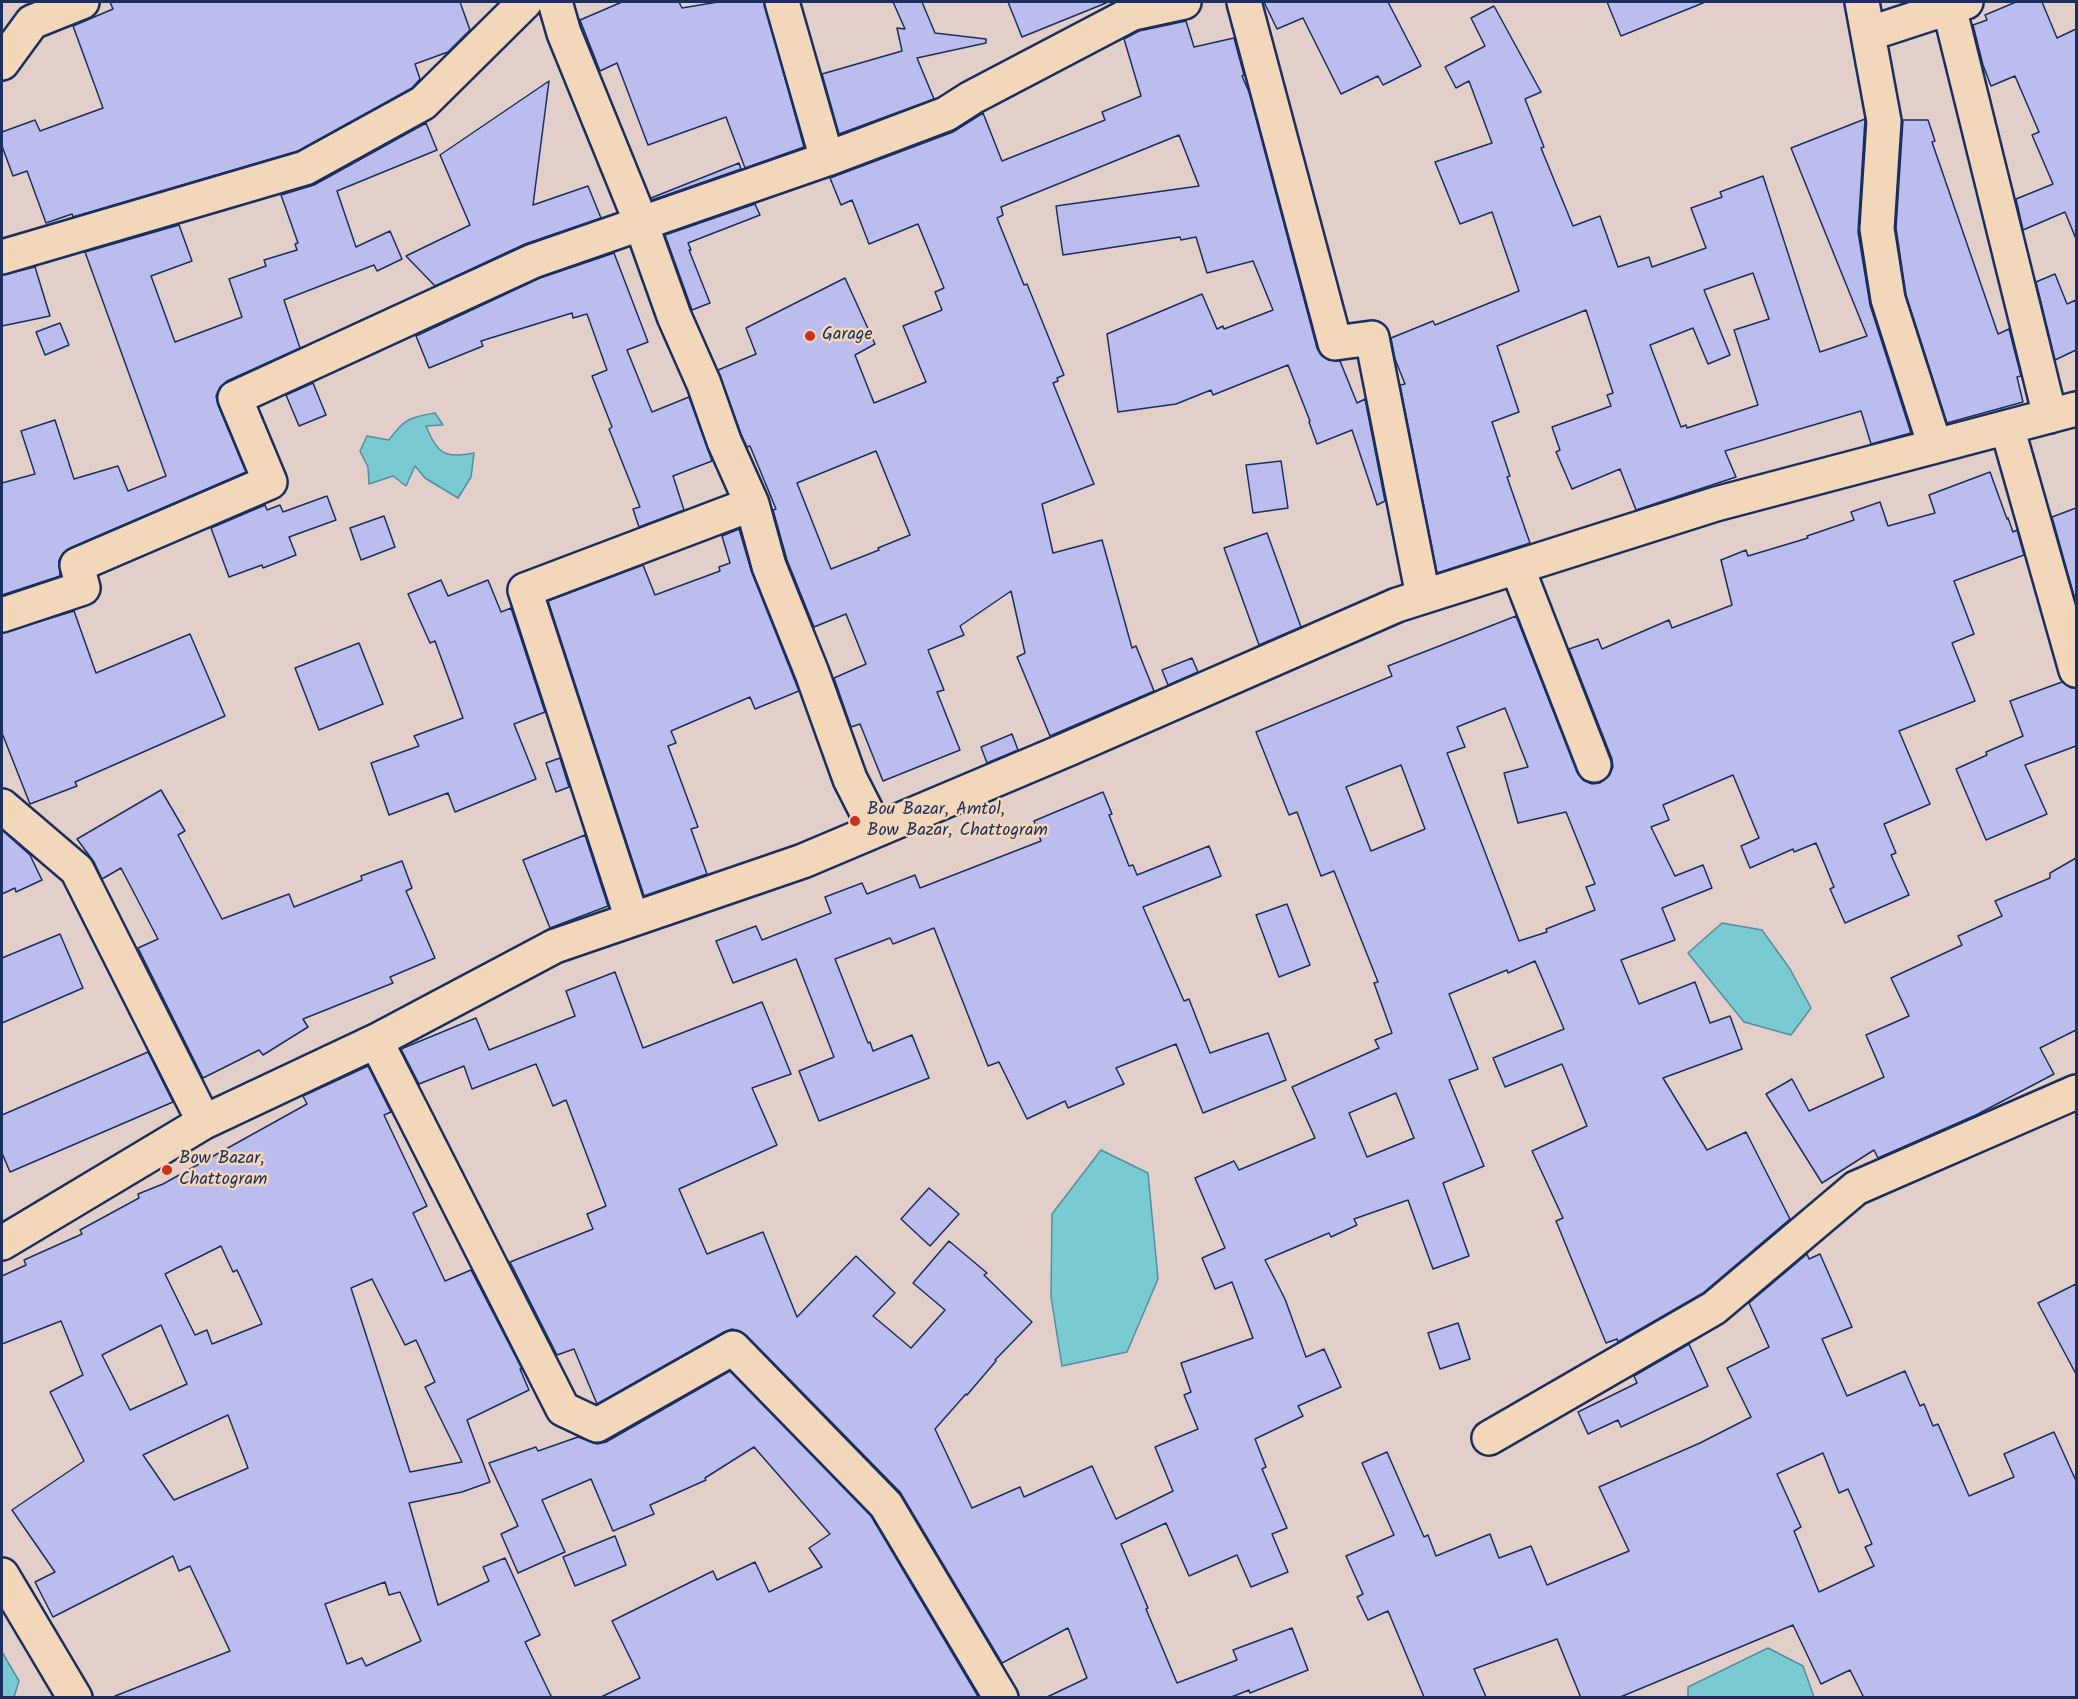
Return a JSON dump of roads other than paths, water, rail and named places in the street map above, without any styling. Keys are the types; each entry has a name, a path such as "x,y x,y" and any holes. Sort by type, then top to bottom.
{"street":[{"path":"2,63 28,12 81,2"},
{"path":"2,257 305,168 423,103 525,2"},
{"path":"555,2 564,33 642,225 674,316 752,504 769,566 812,673 850,779 876,830"},
{"path":"782,2 827,159"},
{"path":"1244,2 1335,343 1372,338 1423,596"},
{"path":"1862,2 1884,121 1877,229 1888,299 1935,446"},
{"path":"2,615 83,588 77,565 270,482 235,398 533,261 642,225 946,114 971,98 1132,13 1168,3"},
{"path":"2,1243 204,1122 376,1041 555,945 803,861 1068,749 1397,605 1716,504 2063,412 1958,4 1868,34"},
{"path":"2007,427 2076,670"},
{"path":"632,919 525,590 752,504"},
{"path":"1517,567 1594,765"},
{"path":"2,806 77,870 204,1122"},
{"path":"376,1041 563,1409 597,1425 733,1348 886,1505 1001,1698"},
{"path":"1489,1438 1714,1308 1856,1188 2076,1092"},
{"path":"2,1575 75,1698"}],"water":[{"path":"435,413 443,425 426,426 438,448 455,455 474,453 471,477 458,498 425,478 415,466 406,486 393,476 369,484 368,467 360,451 367,436 389,440 408,420"},
{"path":"1722,923 1762,930 1790,969 1811,1008 1791,1035 1744,1022 1688,953"},
{"path":"1101,1150 1148,1173 1158,1279 1127,1352 1062,1366 1051,1297 1052,1214"},
{"path":"1768,1648 1803,1666 1814,1697 1688,1697 1688,1687"},
{"path":"2,1652 19,1681 14,1697 2,1697"}],"place":[{"name":"Garage","path":"810,336"},
{"name":"Bou Bazar, Amtol, Bow Bazar, Chattogram","path":"855,821"},
{"name":"Bow Bazar, Chattogram","path":"167,1170"}]}
